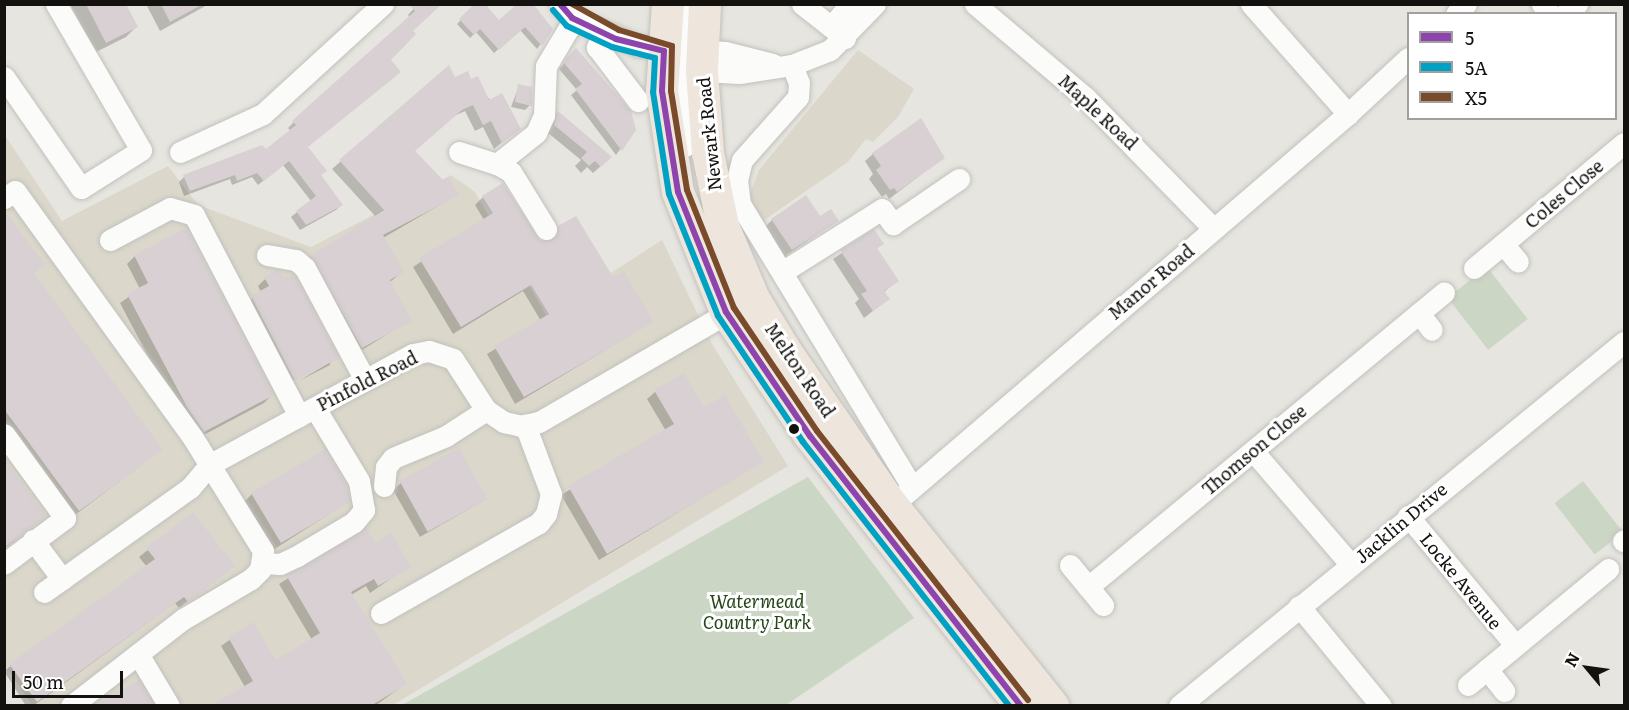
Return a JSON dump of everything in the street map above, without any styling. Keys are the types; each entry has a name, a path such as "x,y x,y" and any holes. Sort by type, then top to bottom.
{"highway":[{"name":"Newark Road","path":"668,4 690,59 723,226"},
{"name":"Newark Road","path":"650,96 690,59 705,4"},
{"name":"Melton Road","path":"650,96 678,192 726,312 775,389 892,504 1052,705"},
{"name":"Melton Road","path":"723,226 754,299 785,350 892,504 1021,705"}],"street":[{"path":"4,77 81,188 141,150 56,4"},
{"path":"180,152 263,114 383,4"},
{"path":"692,4 685,25 690,59 684,78 683,125 693,231"},
{"path":"802,4 838,32"},
{"path":"497,164 536,133 546,107 546,66 567,12 604,33 690,59 735,54 787,66 830,50 850,4"},
{"path":"838,32 875,4"},
{"name":"Maple Road","path":"975,4 1086,98 1214,228"},
{"path":"1251,4 1348,114"},
{"path":"604,33 597,46 650,96"},
{"name":"Manor Road","path":"892,504 1348,114 1407,59"},
{"path":"787,66 799,83 798,97 742,160 736,180 740,204 782,272 892,504"},
{"name":"Coles Close","path":"1473,268 1624,143"},
{"path":"459,152 511,171 546,229"},
{"path":"782,272 882,209 894,224 959,179"},
{"path":"4,198 15,191 193,438 263,551 262,563 251,579 183,619 71,705"},
{"path":"110,240 170,208 194,215 307,412 359,482 364,510 354,522 280,564 262,563"},
{"path":"1503,244 1518,262"},
{"path":"267,255 293,259 306,268 365,380"},
{"name":"Thomson Close","path":"1088,586 1444,292"},
{"path":"384,486 386,467 393,458 446,436 486,410 504,422 525,425 538,422 726,312 754,299"},
{"path":"1419,313 1432,330"},
{"name":"Jacklin Drive","path":"1189,702 1299,606 1624,342"},
{"name":"Pinfold Road","path":"44,592 190,488 209,465 413,354 429,351 443,353 453,359 486,410"},
{"path":"381,613 539,523 546,514 551,494 525,425"},
{"path":"4,434 65,518 4,564"},
{"path":"1252,451 1351,565"},
{"name":"Locke Avenue","path":"1408,516 1515,645"},
{"path":"33,540 62,579"},
{"path":"1070,565 1103,605"},
{"name":"Locke Avenue","path":"1468,685 1594,574"},
{"path":"1299,606 1381,705"},
{"path":"138,654 169,705"},
{"path":"1487,669 1504,692"}],"shaded area":[{"path":"858,50 914,89 898,117 873,142 866,139 848,162 763,221 749,197 759,170"},
{"path":"4,134 62,221 168,166 198,205 311,247 451,175 475,192 546,315 662,240 712,344 788,466 393,705 32,705 4,664"}],"green space":[{"path":"1487,267 1528,319 1488,350 1448,298"},
{"name":"Watermead Country Park","path":"808,477 914,618 786,705 402,705"},
{"path":"1583,481 1623,532 1595,554 1555,503"}],"building":[{"path":"86,4 126,4 138,27 106,43"},
{"path":"161,4 203,4 170,22"},
{"path":"409,4 442,4 413,31 416,34 391,60 401,72 308,147 327,171 321,175 343,205 306,225 296,211 316,196 289,161 264,181 257,173 237,181 235,175 190,191 183,175 262,145 266,149 296,125 292,121 415,11"},
{"path":"474,4 485,4 499,20 517,4 533,4 553,29 542,46 525,27 499,50 480,29 474,35 459,19"},
{"path":"576,48 631,111 636,130 622,151 575,89 582,84 563,62"},
{"path":"449,65 455,77 468,71 471,79 478,76 489,100 502,93 521,129 502,143 491,121 483,125 473,105 462,110 415,151 443,180 449,177 459,195 383,235 404,272 390,280 412,321 362,348 310,256 384,210 339,160"},
{"path":"518,84 532,87 532,106 515,102"},
{"path":"557,111 612,157 601,167 595,161 589,166 581,158 587,152 554,125"},
{"path":"921,118 945,158 897,192 894,188 890,190 876,170 881,166 872,153"},
{"path":"503,183 540,240 553,239 558,226 576,216 613,277 624,271 654,322 524,397 494,346 549,314 531,285 461,327 419,258 493,213 482,196"},
{"path":"806,195 820,216 831,209 839,221 792,250 771,219"},
{"path":"4,211 45,264 34,273 163,450 79,511 4,409"},
{"path":"186,228 274,395 204,432 187,407 127,294 148,283 134,255"},
{"path":"874,229 884,244 877,248 899,281 884,291 890,299 873,311 861,294 867,291 840,250"},
{"path":"278,270 285,277 295,276 339,358 295,381 251,296 269,286 264,277"},
{"path":"684,373 704,407 725,395 764,462 607,554 568,486 674,424 654,390"},
{"path":"459,448 487,499 428,532 400,481"},
{"path":"325,449 347,486 350,502 281,543 251,493"},
{"path":"4,459 46,516 4,548"},
{"path":"193,512 235,566 188,602 184,597 37,702 9,664 155,559 146,548"},
{"path":"366,527 375,543 391,533 411,567 378,586 374,579 351,592 407,684 372,705 212,705 253,681 228,637 253,622 276,660 320,633 286,575"},
{"path":"139,680 154,705 97,705"}],"transit line":[{"name":"5","path":"560,4 572,18 616,39 664,51 662,91 678,192 726,312 810,436 1021,706"},
{"name":"X5","path":"572,4 619,30 672,46 671,91 687,190 734,308 817,431 1028,700"},
{"name":"5A","path":"553,10 567,26 612,47 655,58 653,92 669,194 718,316 803,442 1009,706"}]}
